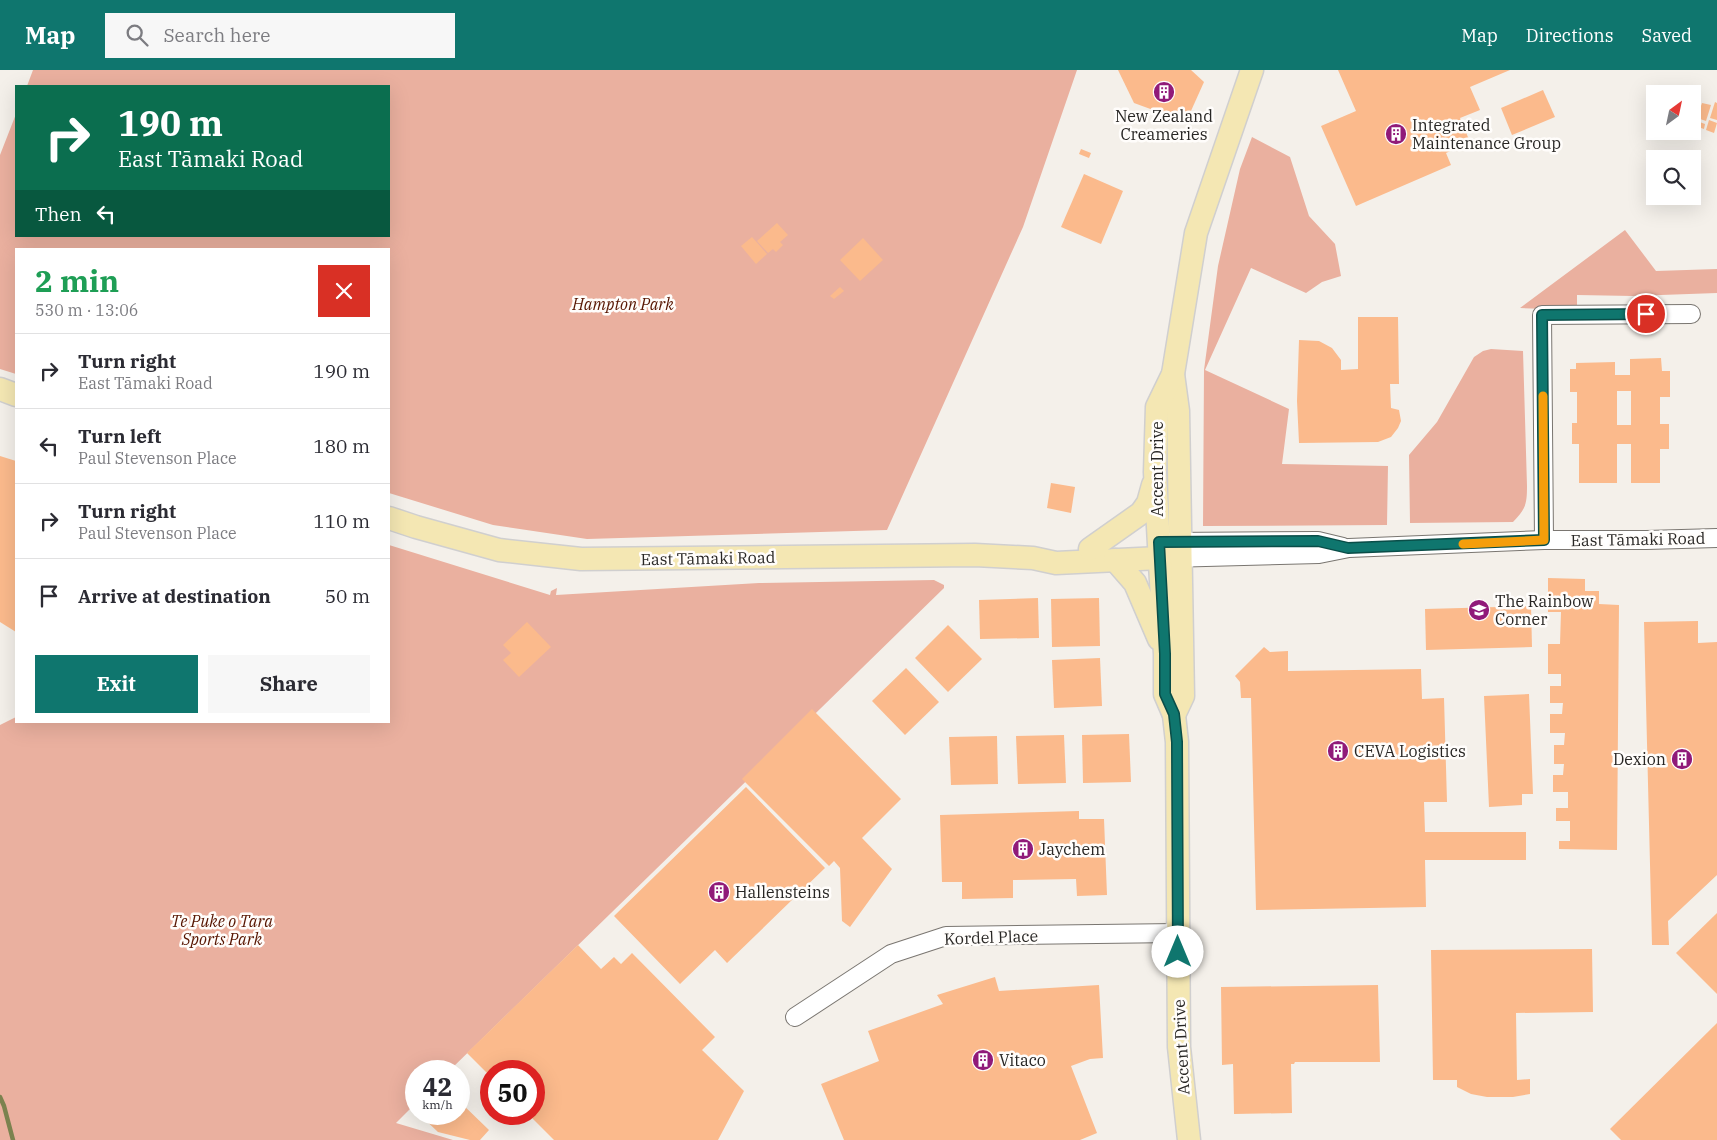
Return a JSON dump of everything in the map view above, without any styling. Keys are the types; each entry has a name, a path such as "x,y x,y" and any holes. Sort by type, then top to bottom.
{"main road":[{"name":"Accent Drive","path":"1174,714 1183,696 1170,550 1155,472 1157,407 1173,374 1196,233 1252,70"},
{"name":"Accent Drive","path":"1173,374 1178,411 1165,654 1165,694 1174,714 1177,742 1179,1051 1189,1140"},
{"path":"0,389 15,395"},
{"path":"1090,549 1141,513 1148,503 1155,472"},
{"name":"East Tāmaki Road","path":"390,518 499,550 581,559 975,555 1033,558 1056,564 1116,560 1170,550"},
{"name":"East Tāmaki Road","path":"1033,558 1057,551 1090,549 1170,550"},
{"path":"1116,560 1135,583 1165,654"}],"street":[{"path":"1544,540 1542,315 1691,314"},
{"name":"East Tāmaki Road","path":"1170,550 1318,541 1348,548 1544,540 1717,538"},
{"name":"Kordel Place","path":"795,1018 891,954 946,936 1178,933"}],"green space":[{"name":"Hampton Park","path":"33,70 1077,70 1023,227 887,530 587,539 493,525 390,493 390,248 15,248 15,374 0,369 0,155 15,117 15,237 390,237 390,85 27,85"},
{"path":"1252,137 1290,157 1309,216 1335,244 1341,276 1322,282 1306,293 1251,268 1205,370 1289,409 1282,464 1388,466 1387,525 1203,526 1204,370 1218,266 1240,169"},
{"path":"1625,230 1656,271 1717,269 1717,293 1633,296 1577,295 1577,310 1520,308"},
{"path":"1491,349 1523,351 1527,486 1526,501 1523,509 1513,522 1410,523 1409,455 1437,422 1474,357 1483,351"},
{"name":"Te Puke o Tara Sports Park","path":"390,545 550,595 551,591 557,588 556,595 759,583 934,580 944,585 944,588 460,1060 405,1060 405,1114 396,1123 453,1140 0,1140 0,725 15,718 15,723 390,723"}],"building":[{"name":"New Zealand Creameries","path":"1118,70 1191,70 1204,82 1186,122 1134,103"},
{"name":"Integrated Maintenance Group","path":"1338,70 1510,70 1470,87 1480,110 1460,118 1470,142 1446,153 1451,165 1356,206 1321,126 1356,111"},
{"path":"1543,90 1555,117 1512,135 1501,108"},
{"path":"1715,102 1717,103 1717,120 1710,118"},
{"path":"1702,103 1711,105 1706,121 1701,119"},
{"path":"1709,120 1717,123 1714,133 1706,130"},
{"path":"1701,122 1705,124 1704,129 1701,128"},
{"path":"1149,132 1161,136 1159,142 1147,138"},
{"path":"1081,149 1091,153 1089,158 1079,154"},
{"path":"1084,174 1123,191 1101,244 1061,227"},
{"path":"777,223 788,235 780,242 783,245 776,252 773,249 768,253 757,241"},
{"path":"752,237 767,254 756,264 741,246"},
{"path":"863,238 883,260 860,281 840,260"},
{"path":"840,287 844,291 834,299 830,296"},
{"path":"1358,317 1398,317 1399,384 1390,384 1391,408 1399,410 1401,421 1398,428 1391,437 1378,442 1299,443 1297,401 1299,340 1319,341 1332,348 1341,360 1341,370 1358,369"},
{"path":"1661,358 1662,371 1670,371 1670,397 1660,397 1660,424 1669,424 1669,449 1660,449 1660,483 1631,483 1631,444 1617,444 1617,483 1579,483 1579,444 1572,444 1572,423 1577,423 1577,392 1570,392 1570,369 1576,369 1576,363 1615,362 1615,375 1630,375 1630,359","holes":["1617,391 1631,391 1631,425 1617,425"]},
{"path":"0,456 15,461 15,631 0,622"},
{"path":"1051,483 1075,487 1071,513 1047,508"},
{"path":"1548,578 1585,579 1585,591 1599,591 1599,604 1619,605 1617,850 1559,849 1559,841 1570,841 1570,821 1556,821 1556,808 1568,808 1568,792 1553,792 1553,775 1563,775 1564,764 1554,764 1554,745 1564,745 1565,733 1550,733 1550,714 1562,714 1563,703 1550,703 1550,686 1561,686 1561,674 1548,674 1548,644 1560,644 1561,612 1548,612"},
{"path":"1038,598 1039,638 980,639 979,600"},
{"path":"1099,598 1100,646 1052,647 1051,599"},
{"path":"1531,606 1532,647 1426,650 1425,609"},
{"name":"Dexion","path":"1698,621 1698,643 1717,642 1717,875 1668,921 1669,945 1652,945 1644,622"},
{"path":"527,622 551,647 519,677 503,660 511,653 503,645"},
{"path":"948,625 982,659 948,692 915,658"},
{"name":"CEVA Logistics","path":"1264,647 1270,652 1288,651 1288,671 1421,669 1422,699 1444,698 1447,802 1424,802 1425,832 1526,832 1526,860 1425,860 1426,907 1256,910 1251,698 1241,698 1240,682 1235,676"},
{"path":"1100,658 1102,706 1054,708 1052,660"},
{"path":"906,668 939,702 905,735 872,701"},
{"path":"1529,694 1533,794 1522,794 1522,805 1489,807 1484,696"},
{"path":"812,709 901,799 862,838 892,869 850,927 842,921 840,868 834,861 829,866 742,779"},
{"path":"1129,734 1131,782 1083,783 1082,735"},
{"path":"1064,735 1066,783 1018,784 1016,736"},
{"path":"997,736 998,784 951,785 949,737"},
{"name":"Hallensteins","path":"746,787 825,868 727,963 715,950 680,984 614,916"},
{"name":"Jaychem","path":"1079,811 1079,819 1104,819 1107,895 1077,896 1076,879 1013,880 1013,898 962,899 962,882 942,882 940,815"},
{"path":"1717,913 1717,994 1676,953"},
{"path":"578,945 601,969 614,957 621,964 632,953 715,1037 702,1050 744,1091 718,1140 554,1140 539,1125 545,1125 545,1060 480,1060 480,1066 467,1053"},
{"path":"1592,949 1593,1012 1516,1013 1517,1080 1530,1079 1530,1094 1513,1097 1487,1097 1471,1094 1457,1087 1457,1080 1433,1080 1431,950"},
{"name":"Vitaco","path":"995,977 999,991 1099,985 1103,1058 1090,1059 1071,1066 1097,1133 1080,1140 844,1140 821,1084 879,1061 868,1031 943,1004 937,995"},
{"path":"1378,985 1380,1062 1295,1062 1291,1064 1292,1113 1234,1114 1233,1064 1222,1065 1221,987"},
{"path":"1717,1023 1717,1140 1621,1140 1610,1129"},
{"path":"470,1112 480,1121 480,1125 484,1125 489,1130 480,1140 470,1140 438,1132 431,1125 470,1125"}],"waterway":[{"path":"0,1097 13,1140"}],"slow traffic":[{"path":"1463,544 1544,540 1543,396"}],"place":[{"name":"New Zealand Creameries","path":"1164,92"},
{"name":"Integrated Maintenance Group","path":"1396,134"},
{"name":"The Rainbow Corner","path":"1479,610"},
{"name":"CEVA Logistics","path":"1338,751"},
{"name":"Dexion","path":"1682,759"},
{"name":"Jaychem","path":"1023,849"},
{"name":"Hallensteins","path":"719,892"},
{"name":"Vitaco","path":"983,1060"}],"route":[{"path":"1178,952 1177,742 1174,714 1165,694 1165,654 1159,542 1318,541 1348,548 1544,540 1542,315 1646,314"}]}
